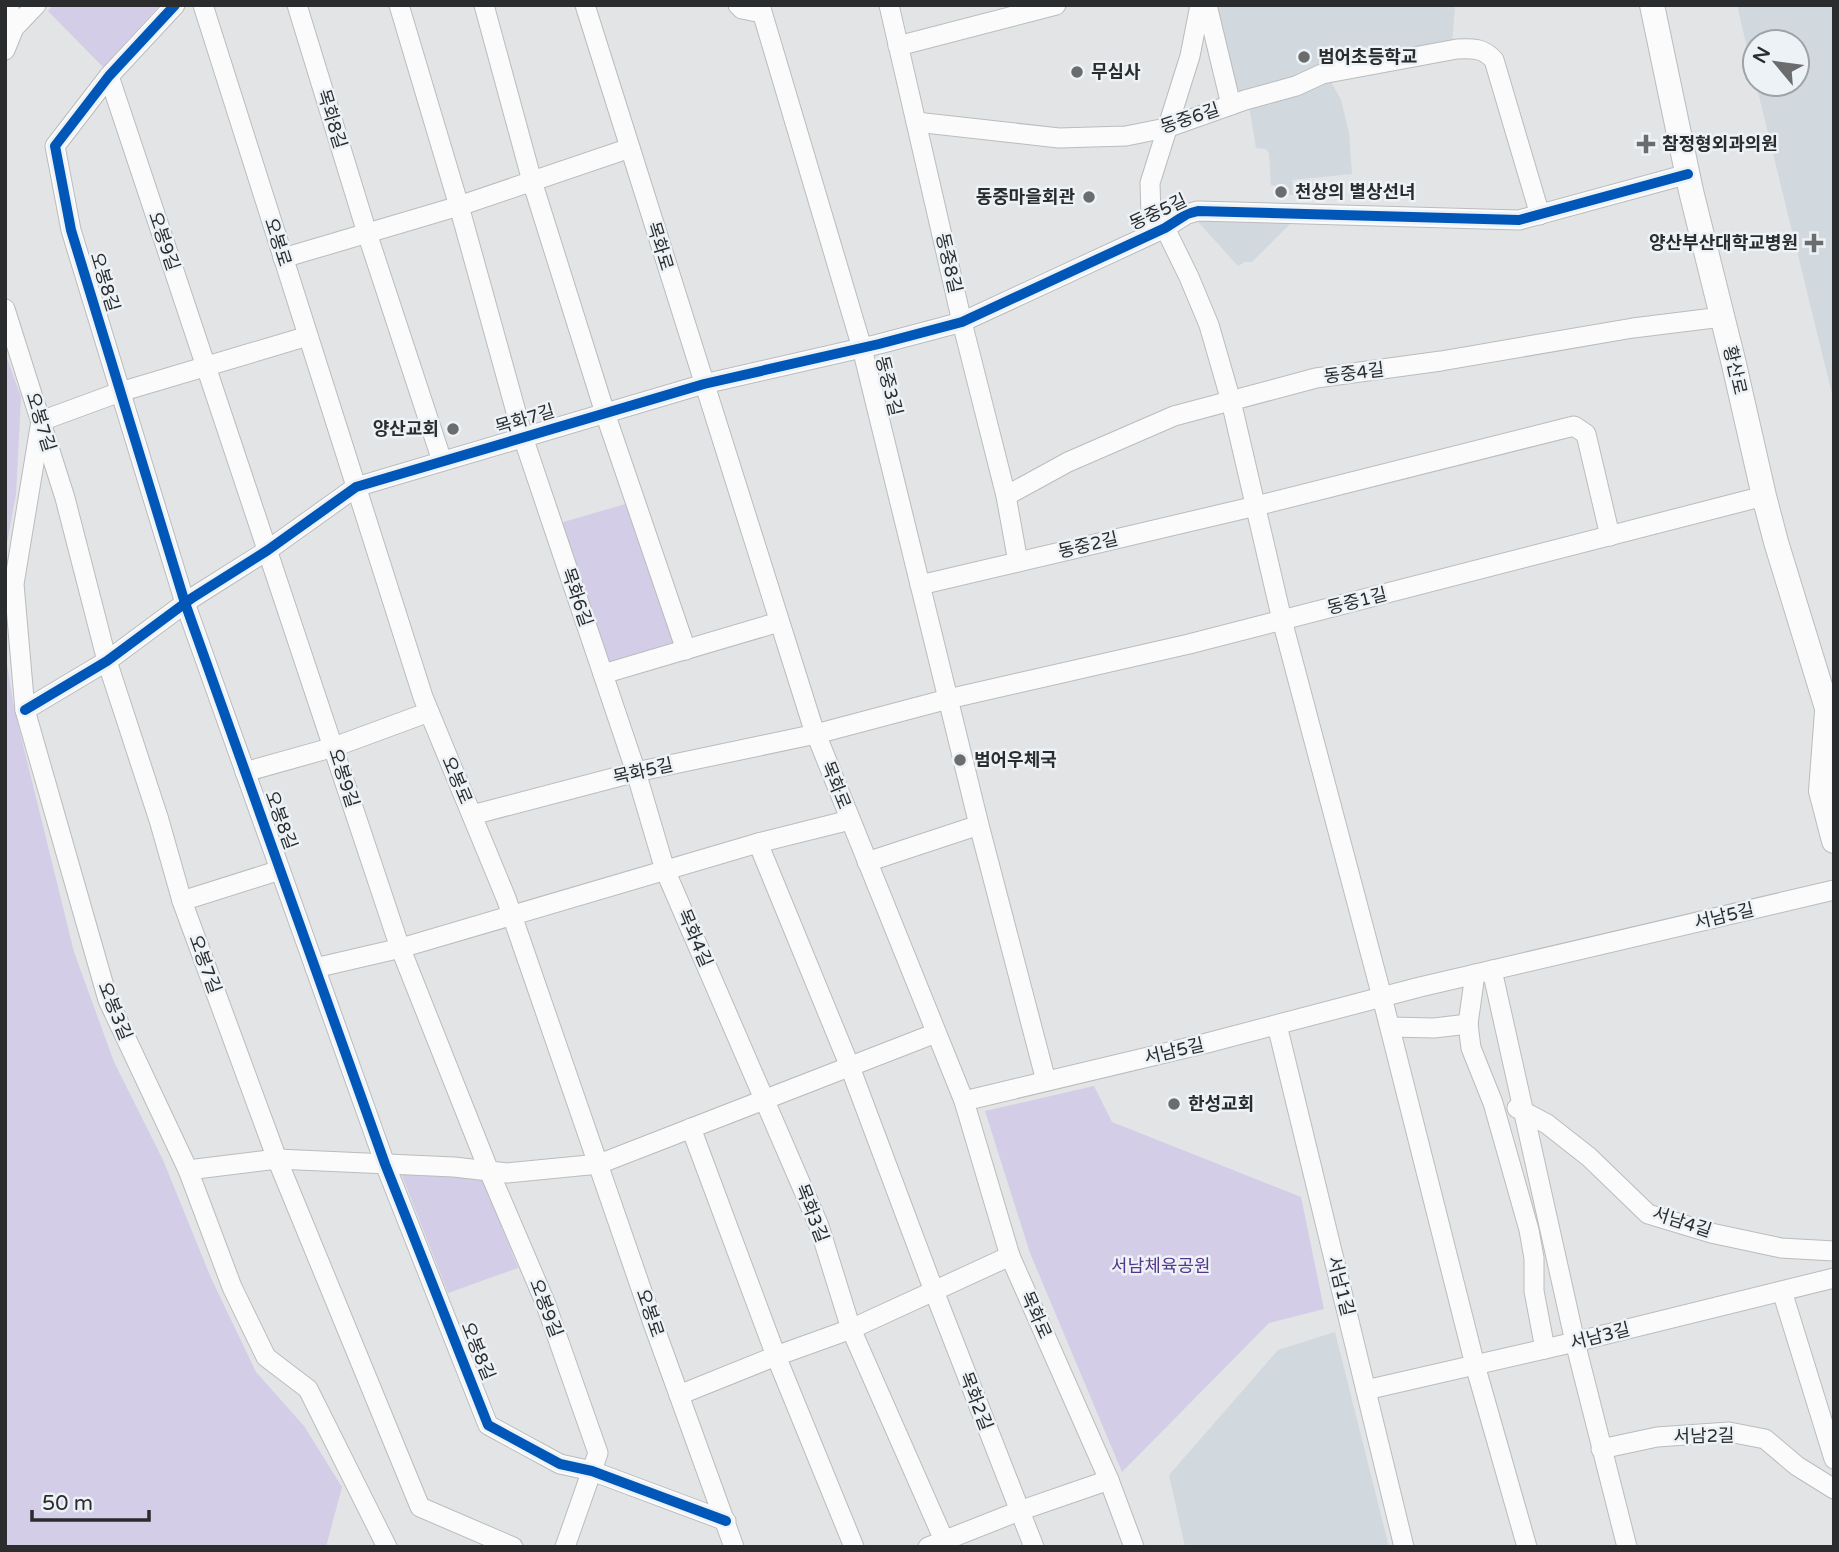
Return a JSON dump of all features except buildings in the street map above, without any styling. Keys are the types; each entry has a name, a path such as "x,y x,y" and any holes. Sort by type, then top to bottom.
{"main road":[{"name":"황산로","path":"1652,5 1688,174 1764,496 1776,542 1830,709 1834,731"},
{"path":"1830,709 1821,791 1834,841"}],"street":[{"path":"8,5 14,28"},
{"path":"5,50 14,28 36,5"},
{"name":"오봉8길","path":"175,5 109,76 55,146 71,230 185,603 385,1164 488,1426 561,1464 592,1471 726,1521"},
{"name":"오봉로","path":"203,5 429,712 512,915 734,1547"},
{"name":"목화8길","path":"297,5 368,233"},
{"path":"398,5 459,206"},
{"path":"484,5 532,181 605,413 686,650"},
{"name":"목화로","path":"585,5 816,734 964,1101 1010,1256 1109,1480 1134,1547"},
{"path":"737,5 742,9 761,9"},
{"name":"동중8길","path":"889,5 962,322 1006,496 1018,562"},
{"path":"898,46 1056,5"},
{"path":"1200,5 1190,56 1150,183 1151,216 1165,229 1209,325 1256,506 1282,620 1390,1027 1475,1365 1527,1547"},
{"path":"1207,5 1231,105"},
{"name":"동중3길","path":"761,9 862,348 948,699"},
{"name":"동중6길","path":"916,122 1059,138 1126,136 1166,128 1296,86 1322,74 1457,49 1477,48 1487,52 1494,60 1540,215"},
{"name":"오봉9길","path":"109,76 401,948 489,1171 545,1302 598,1453 565,1547"},
{"path":"283,258 459,206 630,148"},
{"name":"동중5길","path":"704,384 962,322 1165,229 1187,214 1198,211 1519,220 1688,174"},
{"name":"목화7길","path":"459,206 523,437"},
{"path":"368,233 442,461"},
{"name":"오봉7길","path":"5,309 65,498 107,661 159,820 182,901 277,1159 420,1507 513,1547"},
{"name":"동중4길","path":"1006,496 1068,462 1174,416 1316,377 1453,359 1633,328 1722,317"},
{"path":"41,421 120,392 308,336"},
{"name":"목화7길","path":"25,710 107,661 185,603 268,550 356,486 704,384"},
{"name":"오봉3길","path":"41,421 14,583 25,710 108,1000 188,1170 232,1287 266,1357 308,1389 387,1547"},
{"name":"동중2길","path":"920,585 1256,506 1574,426 1586,434 1610,536"},
{"name":"목화6길","path":"523,437 636,772"},
{"name":"동중1길","path":"816,734 948,699 1189,644 1764,496"},
{"path":"603,674 779,622"},
{"path":"948,699 1046,1081"},
{"path":"246,772 334,747 429,712"},
{"name":"목화5길","path":"472,815 636,772 816,734"},
{"name":"목화4길","path":"636,772 665,870 765,1101"},
{"path":"315,968 401,948 758,843 850,820"},
{"path":"867,862 979,825"},
{"path":"758,843 850,1067 934,1291"},
{"path":"182,901 280,870"},
{"name":"서남5길","path":"964,1101 1483,972 1834,890"},
{"path":"1483,972 1468,1024 1471,1048 1493,1103 1529,1230 1534,1258 1534,1291 1545,1349"},
{"path":"1483,972 1523,1109 1575,1342 1627,1547"},
{"path":"1390,1027 1434,1028 1468,1024"},
{"name":"서남1길","path":"1277,1025 1404,1547"},
{"path":"188,1170 277,1159 454,1167 507,1173 599,1164 936,1033"},
{"name":"목화3길","path":"765,1101 819,1226 851,1329"},
{"path":"1493,1103 1523,1109"},
{"name":"서남4길","path":"1523,1109 1589,1157 1648,1214 1711,1233 1781,1248 1834,1251"},
{"path":"691,1128 776,1356 854,1547"},
{"path":"679,1395 851,1329 1010,1256"},
{"name":"서남3길","path":"1366,1390 1834,1278"},
{"path":"1782,1290 1834,1459"},
{"name":"목화2길","path":"934,1291 1034,1547"},
{"path":"851,1329 940,1544 1019,1511 1109,1480"},
{"name":"서남2길","path":"1601,1449 1657,1437 1729,1432 1765,1439 1797,1466 1834,1489"}],"shaded area":[{"name":"범어초등학교","path":"1215,5 1455,5 1452,44 1245,95 1237,89"},
{"name":"양산부산대학교병원","path":"1737,5 1834,5 1834,402 1759,98 1811,98 1811,28 1742,28"},
{"path":"1329,78 1341,100 1349,133 1352,174 1292,180 1293,195 1286,195 1285,188 1271,185 1269,153 1266,149 1256,148 1249,105"},
{"path":"1199,218 1293,221 1252,262 1238,266 1199,223"},
{"path":"1335,1332 1389,1547 1185,1547 1169,1475 1278,1350"}],"green space":[{"path":"53,5 160,5 103,67 48,11"},
{"path":"5,353 21,397 16,494 5,554"},
{"path":"629,503 676,646 606,667 560,523"},
{"path":"5,651 14,708 74,952 114,1062 163,1160 211,1278 256,1372 304,1426 342,1487 326,1547 5,1547"},
{"name":"서남체육공원","path":"1094,1086 1112,1122 1301,1197 1324,1309 1269,1323 1122,1472 1030,1253 985,1111"},
{"path":"401,1173 482,1177 518,1268 448,1293"}],"cycle path":[{"path":"175,5 109,76 55,146 71,230 185,603 385,1164 488,1425 560,1464 592,1471 726,1521"},
{"path":"25,710 107,661 192,598 268,550 356,487 704,384 962,322 1165,228 1187,214 1198,211 1519,220 1688,174"}],"place":[{"name":"범어초등학교","path":"1304,57"},
{"name":"무심사","path":"1077,72"},
{"name":"참정형외과의원","path":"1646,144"},
{"name":"천상의 별상선녀","path":"1281,192"},
{"name":"동중마을회관","path":"1089,197"},
{"name":"양산부산대학교병원","path":"1814,243"},
{"name":"양산교회","path":"453,429"},
{"name":"범어우체국","path":"960,760"},
{"name":"한성교회","path":"1174,1104"}]}
